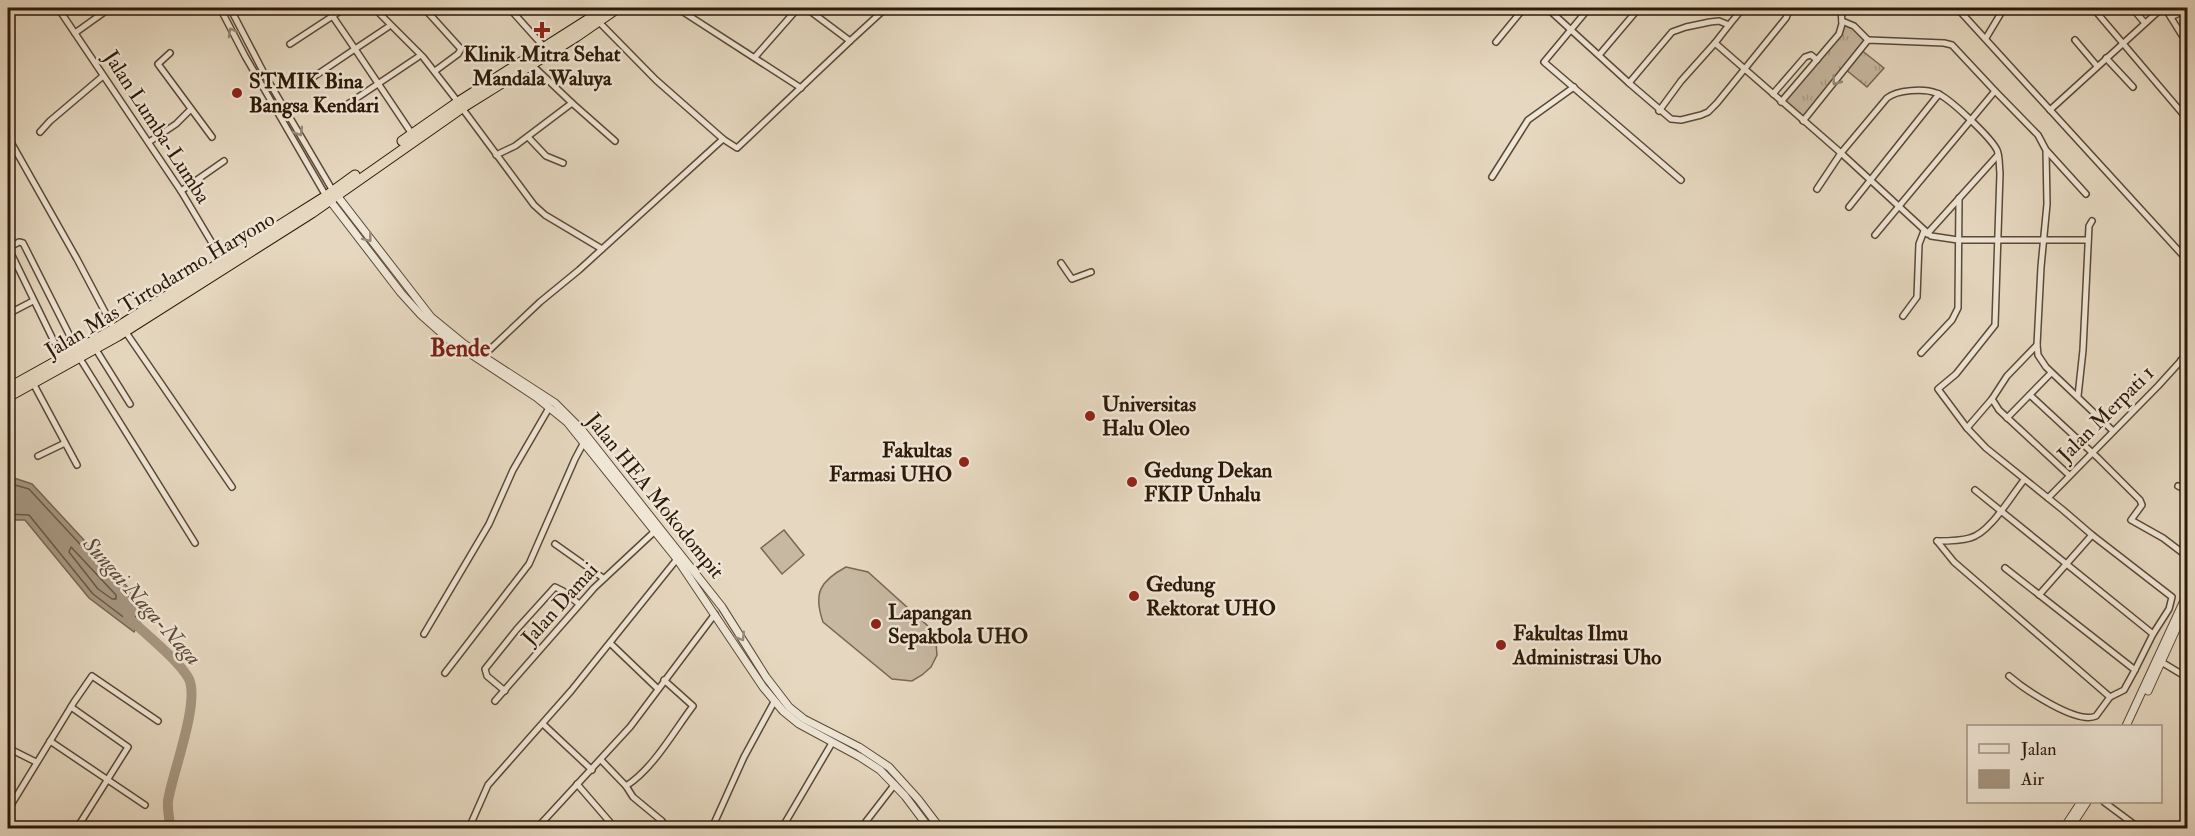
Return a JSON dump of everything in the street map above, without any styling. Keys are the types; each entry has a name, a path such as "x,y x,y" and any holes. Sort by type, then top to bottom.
{"highway":[{"path":"460,105 531,64 606,8"},
{"path":"331,196 545,48 599,22 618,8"},
{"path":"331,196 412,134 450,112"},
{"name":"Jalan Mas Tirtodarmo Haryono","path":"8,388 62,358 95,348 331,196"},
{"name":"Jalan Mas Tirtodarmo Haryono","path":"8,397 78,353 119,332"}],"street":[{"name":"Jalan Lumba-Lumba","path":"58,8 181,190 225,263"},
{"path":"75,33 110,8"},
{"path":"220,8 245,56 331,196"},
{"path":"230,8 331,196"},
{"path":"327,8 412,134"},
{"path":"290,44 345,8"},
{"path":"374,8 435,71 537,208 602,249"},
{"path":"424,8 461,49 458,54 435,71"},
{"path":"509,8 545,48"},
{"path":"677,8 801,88"},
{"path":"755,57 798,8"},
{"path":"806,8 850,41"},
{"path":"599,22 656,80 723,139 739,147 886,8"},
{"path":"1496,42 1524,8"},
{"path":"1547,8 1600,54 1659,111 1677,120 1708,112 1786,18 1790,8"},
{"path":"1589,8 1544,62 1681,180"},
{"path":"1600,54 1639,8"},
{"path":"1659,111 1681,81 1743,8"},
{"path":"1781,102 1839,34 1842,21 1841,8"},
{"path":"1957,8 2187,261"},
{"path":"1986,38 2004,8"},
{"path":"2099,8 2098,14 2187,120"},
{"path":"2132,8 2145,23"},
{"path":"2050,110 2123,42 2164,8 2183,37"},
{"path":"2171,17 2187,9"},
{"path":"1629,83 1672,32 1719,21 1729,26"},
{"path":"1842,21 1854,26 1868,40 1952,45 2038,135 2046,150 2086,194"},
{"path":"312,78 388,27"},
{"path":"1803,121 1868,40"},
{"path":"2076,40 2097,66"},
{"path":"1714,43 1841,153 1925,232 1938,238 1958,240 2088,240"},
{"path":"170,53 158,64 212,137"},
{"path":"1773,94 1805,57 1811,55 1817,60"},
{"path":"339,110 418,57"},
{"path":"2106,58 2133,87"},
{"path":"531,64 615,141"},
{"path":"40,132 104,76"},
{"path":"1492,177 1528,120 1574,87"},
{"path":"1875,235 1995,91"},
{"path":"1817,189 1841,153 1889,96 1919,92 1939,94 1991,142 1998,155 2000,173 1995,325 1956,374 1938,389 1967,428 1986,448 2092,536 2169,595 2172,600 2185,604"},
{"path":"1849,207 1939,94"},
{"path":"496,155 515,146 572,103"},
{"path":"149,142 176,124 191,109"},
{"path":"8,137 119,332 232,488"},
{"path":"528,137 546,156 563,163"},
{"path":"483,356 540,302 570,278 723,139"},
{"path":"2046,150 2047,204 2037,345 2041,360 2052,373 2112,430"},
{"path":"1903,316 1917,297 1919,244 1925,232 1998,155"},
{"path":"181,190 224,161"},
{"name":"Jalan HEA Mokodompit","path":"331,196 414,302 448,339 567,422 608,467 721,606 781,699 804,719 880,770 895,784 929,828"},
{"path":"1921,353 1957,312 1959,198"},
{"path":"2078,396 2083,350 2089,226 2092,221"},
{"path":"62,358 8,248 19,242 23,243 78,353 195,543"},
{"path":"1060,263 1072,279 1091,272"},
{"path":"8,314 33,302"},
{"name":"Jalan HEA Mokodompit","path":"414,302 445,330 555,403 582,430 654,532 677,559 774,702 794,721 889,767 918,799 939,828"},
{"path":"1967,428 1992,399 2007,376 2037,345"},
{"path":"95,348 130,404"},
{"name":"Jalan Merpati 1","path":"2048,498 2187,353"},
{"path":"2181,360 2187,368"},
{"path":"2007,418 2052,373"},
{"path":"33,383 77,465"},
{"path":"2030,395 2140,500 2141,508 2131,520 2143,529 2163,538 2187,557"},
{"path":"1992,399 2007,418 2069,475"},
{"path":"424,634 489,524 513,470 549,408"},
{"path":"445,673 529,564 584,442"},
{"path":"38,456 65,443"},
{"path":"2024,480 2000,512 1974,537 1937,541 1954,562 2110,697"},
{"path":"2178,486 2187,491"},
{"path":"1975,490 2153,634"},
{"name":"Jalan Damai","path":"495,701 579,604 654,532"},
{"path":"2039,595 2092,536"},
{"path":"555,544 603,579"},
{"path":"478,828 471,826 488,785 543,724 677,559"},
{"path":"2005,568 2135,670"},
{"path":"505,691 487,675 485,669 517,629 555,587 579,604"},
{"path":"2128,725 2185,616 2187,592"},
{"path":"2008,676 2047,703 2091,719 2096,716 2110,697 2124,690 2172,600"},
{"path":"2160,661 2185,604"},
{"path":"537,828 544,826 578,784 630,727 721,606"},
{"path":"610,643 658,689"},
{"path":"2160,661 2187,678"},
{"path":"8,810 71,707 94,675 158,721"},
{"path":"626,786 637,778 663,748 693,705 664,680"},
{"path":"712,828 754,737 774,702"},
{"path":"71,707 128,747 77,828"},
{"path":"543,724 592,770"},
{"path":"782,828 834,739"},
{"path":"50,741 145,805"},
{"path":"8,748 36,762"},
{"path":"602,760 633,797 662,821"},
{"path":"578,784 615,828"},
{"path":"861,828 895,784"},
{"path":"2064,828 2079,803"},
{"path":"2070,828 2086,803"},
{"path":"2107,803 2139,828"}],"green space":[{"path":"1844,23 1854,26 1868,40 1860,49 1884,68 1867,87 1845,69 1803,121 1782,102"},
{"path":"784,530 804,555 782,574 761,548"},
{"name":"Lapangan Sepakbola UHO","path":"846,567 868,572 929,627 936,643 937,655 931,667 922,675 912,681 892,679 823,622 819,603 821,589 830,577"}],"water":[{"path":"8,476 32,484 148,609 134,632 89,598 25,520 8,520"}],"waterway":[{"name":"Sungai Naga-Naga","path":"128,617 178,664 189,679 191,704 168,801 170,828"}],"place":[{"name":"Klinik Mitra Sehat Mandala Waluya","path":"542,30"},
{"name":"STMIK Bina Bangsa Kendari","path":"237,93"},
{"name":"Universitas Halu Oleo","path":"1090,416"},
{"name":"Fakultas Farmasi UHO","path":"964,462"},
{"name":"Gedung Dekan FKIP Unhalu","path":"1132,482"},
{"name":"Gedung Rektorat UHO","path":"1134,596"},
{"name":"Lapangan Sepakbola UHO","path":"876,624"},
{"name":"Fakultas Ilmu Administrasi Uho","path":"1501,645"}],"district":[{"name":"Bende","path":"460,348"}]}
